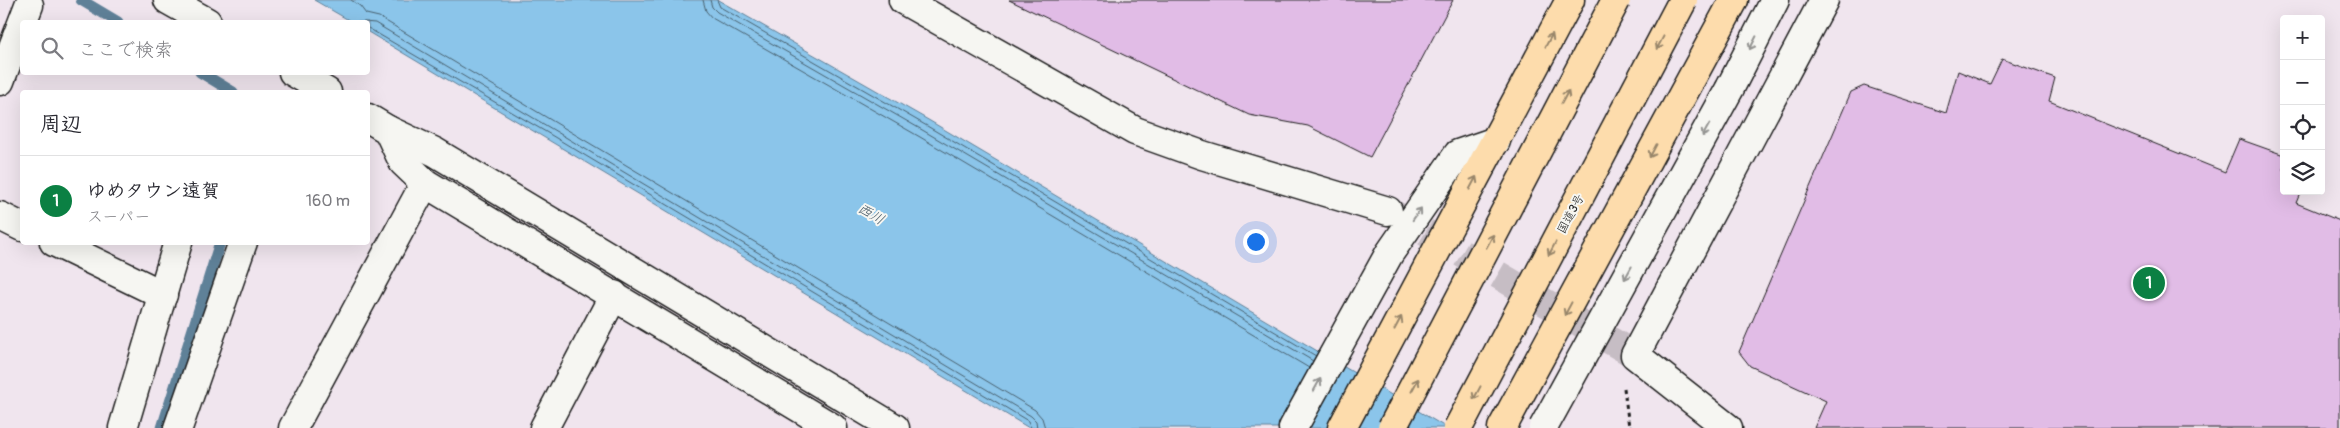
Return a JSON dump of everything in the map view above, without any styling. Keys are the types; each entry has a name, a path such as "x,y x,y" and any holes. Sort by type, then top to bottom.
{"highway":[{"path":"1342,428 1570,0"},
{"path":"1392,428 1616,0"},
{"name":"国道3号","path":"1458,428 1683,0"},
{"path":"1502,428 1734,0"}],"street":[{"path":"168,0 203,20"},
{"path":"903,0 1135,131 1202,155 1388,211"},
{"path":"1543,428 1730,88 1775,0"},
{"path":"1728,428 1635,355 1824,0"},
{"path":"23,20 29,5"},
{"path":"0,80 20,28"},
{"path":"297,81 321,90"},
{"path":"378,124 403,162 425,183 614,295 798,419 834,428"},
{"path":"378,124 435,152 895,428"},
{"path":"1293,428 1389,254 1458,154 1496,141"},
{"path":"294,428 425,183"},
{"path":"0,216 20,226"},
{"path":"60,245 163,295"},
{"path":"123,428 177,245"},
{"path":"178,428 242,245"},
{"path":"544,428 614,295"}],"water":[{"name":"西川","path":"314,0 718,0 930,121 1447,428 1029,428 370,33 370,20 349,20"}],"building":[{"path":"1009,0 1453,0 1370,157 1308,126 1249,115"},
{"path":"2002,59 2055,78 2049,101 2225,172 2239,139 2280,154 2280,195 2299,195 2296,203 2340,221 2340,428 1814,428 1826,401 1750,366 1739,352 1851,92 1864,86 1946,113 1958,71 1990,84"}],"waterway":[{"path":"81,0 115,20"},
{"path":"205,75 230,90"},
{"path":"162,428 219,245"}],"tunnel":[{"path":"1389,211 1635,355"}],"place":[{"name":"ゆめタウン遠賀","path":"2149,283"}]}
